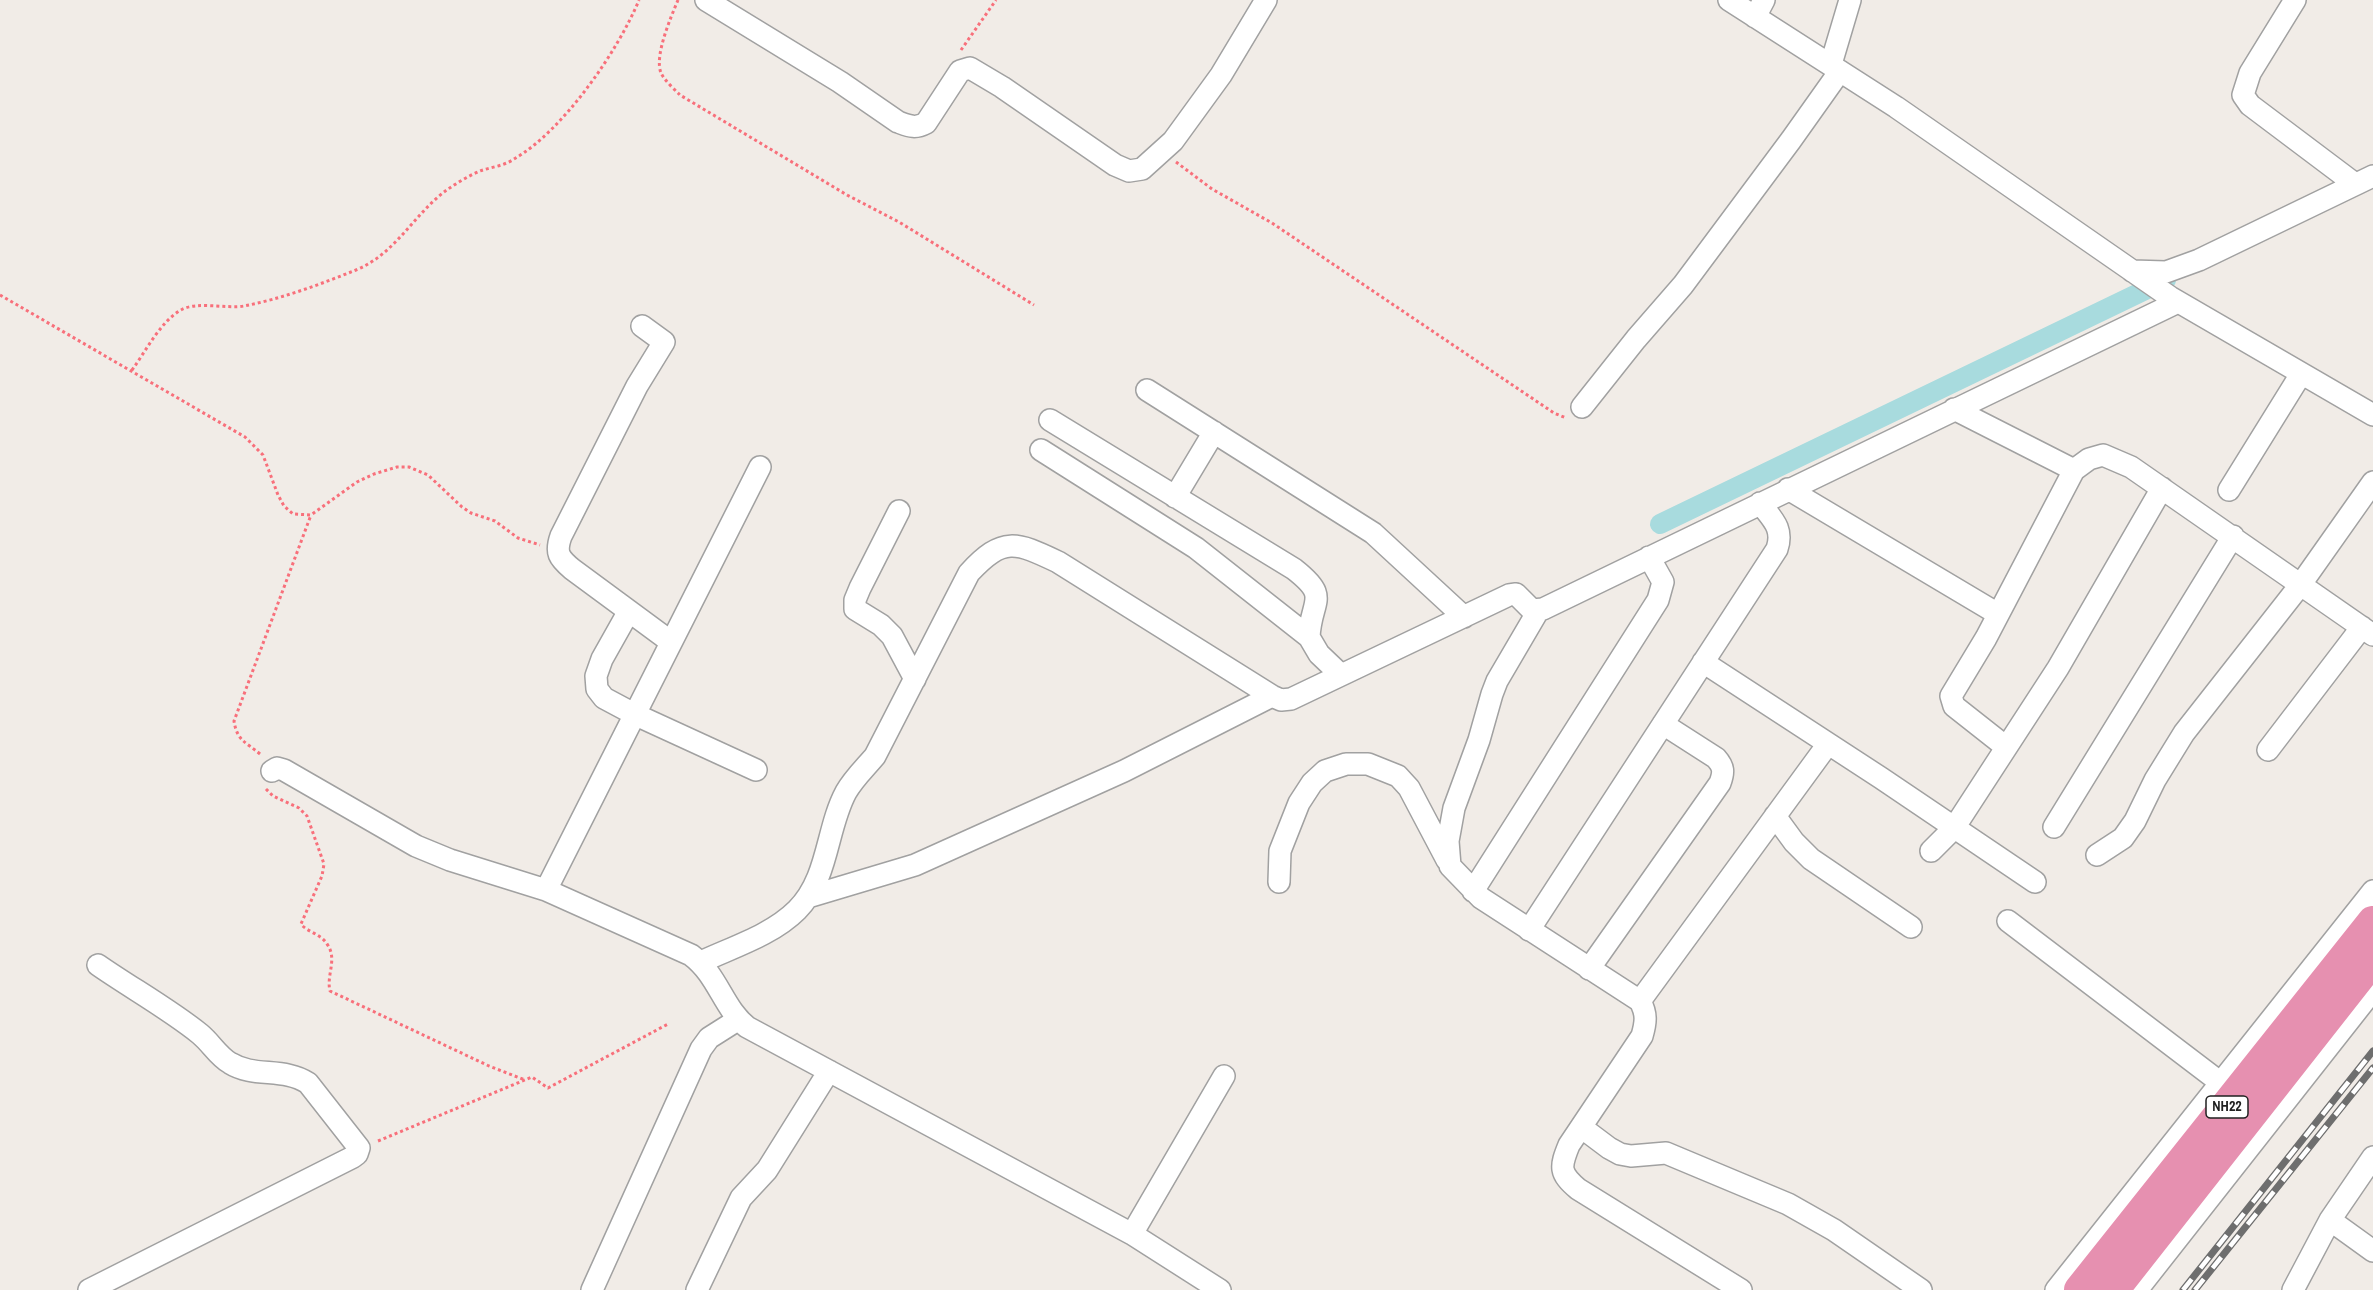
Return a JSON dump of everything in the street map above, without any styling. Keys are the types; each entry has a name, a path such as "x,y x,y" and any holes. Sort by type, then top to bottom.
{"highway":[{"name":"NH22","path":"2080,1290 2373,922"},
{"name":"NH22","path":"2113,1290 2373,959"}],"street":[{"path":"706,0 840,82 898,122 917,128 926,123 960,71 970,68 1002,87 1115,165 1129,171 1142,169 1173,141 1214,86 1266,0"},
{"path":"1729,0 1760,8 1835,68 2174,300 2373,415"},
{"path":"1582,407 1683,285 1835,68 1850,0"},
{"path":"2295,0 2250,73 2243,95 2250,105 2364,180"},
{"path":"2137,274 2166,272 2180,267 2364,180"},
{"path":"1450,866 1448,841 1454,808 1479,740 1492,694 1529,605 1649,557 2174,300"},
{"path":"642,326 664,342 637,386 556,548 559,558 572,569 671,642"},
{"path":"2229,490 2301,374"},
{"path":"1147,390 1373,533 1464,618"},
{"path":"1954,409 2074,470"},
{"path":"1050,420 1294,569 1308,580 1316,590 1317,600 1309,637"},
{"path":"1175,497 1214,432"},
{"path":"1041,450 1196,548 1309,637 1319,654 1341,675"},
{"path":"2006,747 1954,705 1951,696 1998,614 2074,470 2089,459 2103,455 2131,467 2367,631 2268,750"},
{"path":"546,890 760,467"},
{"path":"2097,855 2123,838 2136,821 2155,780 2184,733 2301,585 2373,482"},
{"path":"1931,851 1954,828 2072,645 2162,488"},
{"path":"1788,489 1998,614"},
{"path":"1529,930 1777,549 1780,538 1779,529 1760,503"},
{"path":"899,511 860,588 855,600 855,609 880,625 892,636 915,679"},
{"path":"2054,827 2233,537"},
{"path":"701,962 773,929 788,918 808,897 822,870 845,793 875,756 969,573 988,553 1015,545 1027,547 1058,562 1281,700 1291,699 1509,595 1516,594 1529,605"},
{"path":"1473,891 1658,600 1663,582 1649,557"},
{"path":"629,611 602,659 596,676 597,689 604,698 756,770"},
{"path":"1703,662 2035,882"},
{"path":"808,897 915,866 1124,771 1272,696"},
{"path":"1588,969 1720,783 1724,773 1722,765 1716,758 1663,724"},
{"path":"1640,1001 1828,744"},
{"path":"1279,882 1280,850 1299,803 1312,783 1325,771 1347,764 1368,764 1398,776 1409,788 1450,866 1473,891 1588,969 1640,1001 1646,1011 1646,1024 1642,1036 1581,1126 1563,1158 1562,1170 1566,1179 1578,1189 1741,1290"},
{"path":"273,770 284,770 416,846 450,860 546,890 674,946 701,962 714,978 739,1019 747,1027 1132,1234 1199,1284 1220,1290"},
{"path":"1775,816 1810,860 1911,927"},
{"path":"2056,1290 2373,891"},
{"path":"2008,921 2221,1083"},
{"path":"89,1290 353,1157 359,1148 308,1083 287,1073 248,1070 228,1062 200,1034 98,965"},
{"path":"2137,1290 2373,990"},
{"path":"592,1290 701,1048 709,1038 739,1019"},
{"path":"697,1290 741,1198 767,1170 829,1071"},
{"path":"1132,1234 1224,1076"},
{"path":"1581,1126 1620,1154 1631,1156 1666,1153 1788,1204 1834,1230 1921,1290"},
{"path":"2293,1290 2330,1220 2373,1157"},
{"path":"2330,1220 2373,1251"}],"path":[{"path":"132,370 162,329 181,309 240,307 263,302 364,266 386,252 445,191 480,171 513,160 535,144 551,131 604,64 626,31 639,0"},
{"path":"678,0 667,27 660,63 661,73 680,95 838,190 899,222 1034,305"},
{"path":"958,56 996,0"},
{"path":"1163,151 1212,189 1272,224 1554,413 1566,418 1573,417 1582,407"},
{"path":"0,295 245,437 263,455 284,506 293,514 311,515"},
{"path":"525,1080 489,1066 330,991 333,962 329,946 300,924 320,882 324,864 307,816 298,808 267,792 267,782 273,770 253,747 242,741 236,734 234,720 311,515 374,474 397,467 409,467 428,475 471,513 495,521 528,543 556,548"},
{"path":"359,1148 532,1077 548,1088 668,1024"}],"waterway":[{"path":"1660,524 2166,280"}],"railway":[{"path":"2183,1290 2373,1051"},
{"path":"2195,1290 2373,1068"}]}
